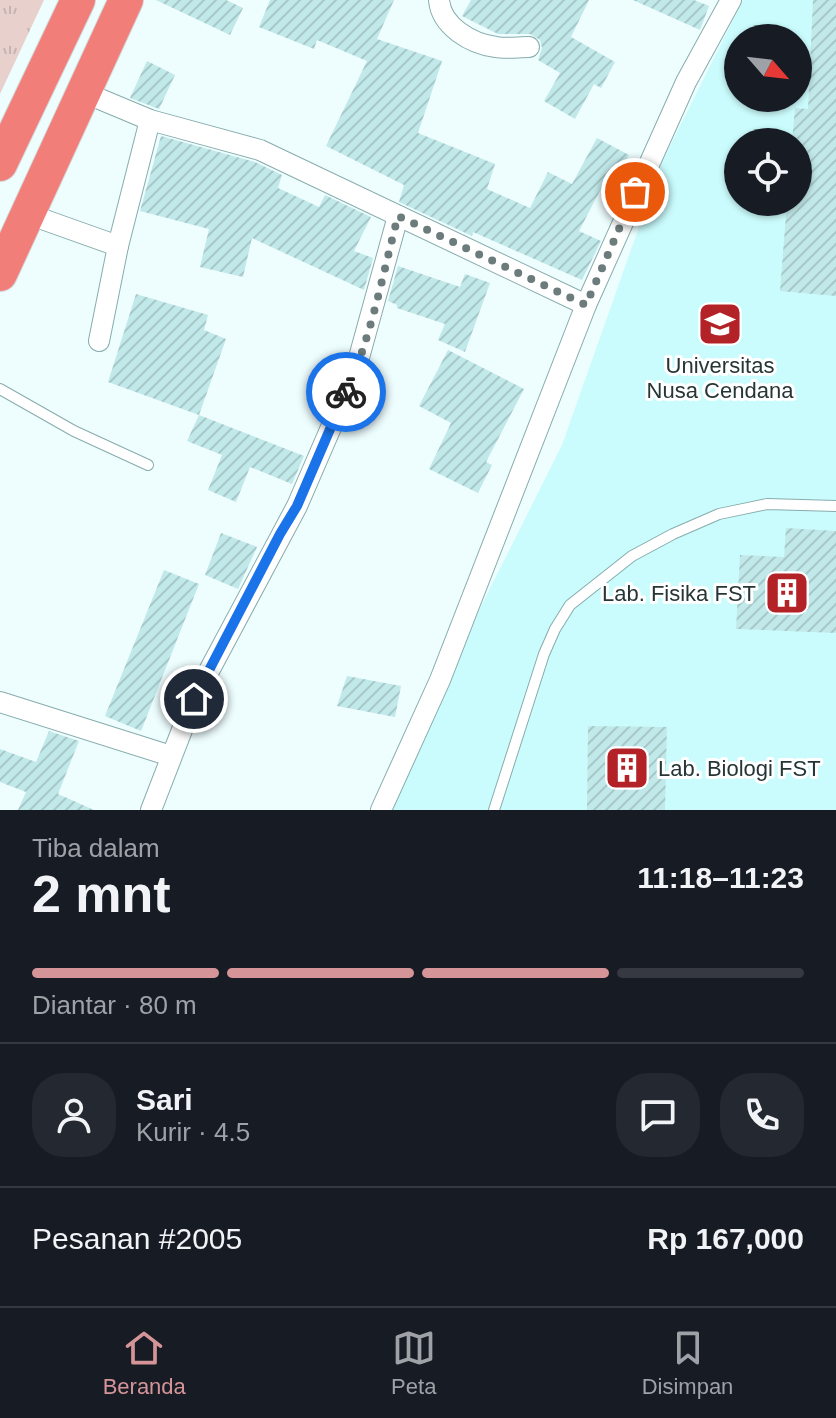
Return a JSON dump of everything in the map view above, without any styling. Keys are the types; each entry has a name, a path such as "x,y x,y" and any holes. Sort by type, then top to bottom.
{"highway":[{"path":"0,164 78,0"},
{"path":"0,274 126,0"}],"street":[{"path":"439,0 446,21 467,38 495,47 529,47"},
{"path":"381,810 440,680 586,305 686,82 731,0"},
{"path":"83,92 150,120 260,150 586,305"},
{"path":"99,341 118,246 150,120"},
{"path":"28,214 118,246"},
{"path":"151,810 205,678 297,506 355,372 398,216"},
{"path":"0,702 171,756"}],"lane":[{"path":"0,389 74,431 148,465"},
{"path":"494,810 544,654 570,605 632,556 719,514 767,504 836,506"}],"shaded area":[{"name":"Universitas Nusa Cendana","path":"743,0 836,0 836,810 385,810 465,638 562,445 662,162 724,38 724,112 812,112 812,24 731,24"}],"green space":[{"path":"0,0 44,0 0,94"}],"building":[{"path":"156,0 226,0 243,8 230,35"},
{"path":"270,0 394,0 377,39 442,61 418,133 495,164 487,189 530,208 548,172 572,184 597,138 629,155 611,190 603,185 579,231 601,241 582,280 473,232 472,236 399,202 404,185 326,146 367,61 317,40 314,49 259,27"},
{"path":"471,0 589,0 571,37 615,62 601,88 594,84 575,119 544,101 560,73 538,60 542,48 540,40 530,34 498,34 462,16"},
{"path":"633,0 694,0 709,6 700,30"},
{"path":"813,0 836,0 836,296 780,291 786,216 812,216 812,128 793,128 795,112 812,112"},
{"path":"147,61 175,75 159,109 130,98"},
{"path":"161,136 255,162 282,175 278,188 319,207 325,195 371,217 354,251 373,258 364,290 252,238 243,277 200,267 209,229 140,211"},
{"path":"398,266 460,287 465,274 490,283 465,352 438,340 445,324 397,308 388,301"},
{"path":"136,294 208,315 204,330 226,339 199,415 108,382"},
{"path":"448,350 524,389 486,462 492,465 478,493 429,469 451,423 419,406"},
{"path":"199,415 304,456 292,484 250,467 236,502 208,490 222,455 187,441"},
{"name":"Lab. Fisika FST","path":"786,528 836,531 836,633 736,629 740,555 784,557"},
{"path":"221,533 257,547 238,589 205,575"},
{"path":"164,570 199,584 141,731 105,716"},
{"path":"347,676 401,686 395,717 337,706"},
{"name":"Lab. Biologi FST","path":"588,726 667,727 665,810 587,810"},
{"path":"49,731 79,741 58,794 94,810 18,810 26,792 0,782 0,749 36,762"}],"way so far":[{"path":"346,392 368,330 398,216 586,305 635,192"}],"place":[{"name":"Universitas Nusa Cendana","path":"720,324"},
{"name":"Lab. Fisika FST","path":"787,593"},
{"name":"Lab. Biologi FST","path":"627,768"}],"route":[{"path":"194,699 297,506 346,392"}]}
